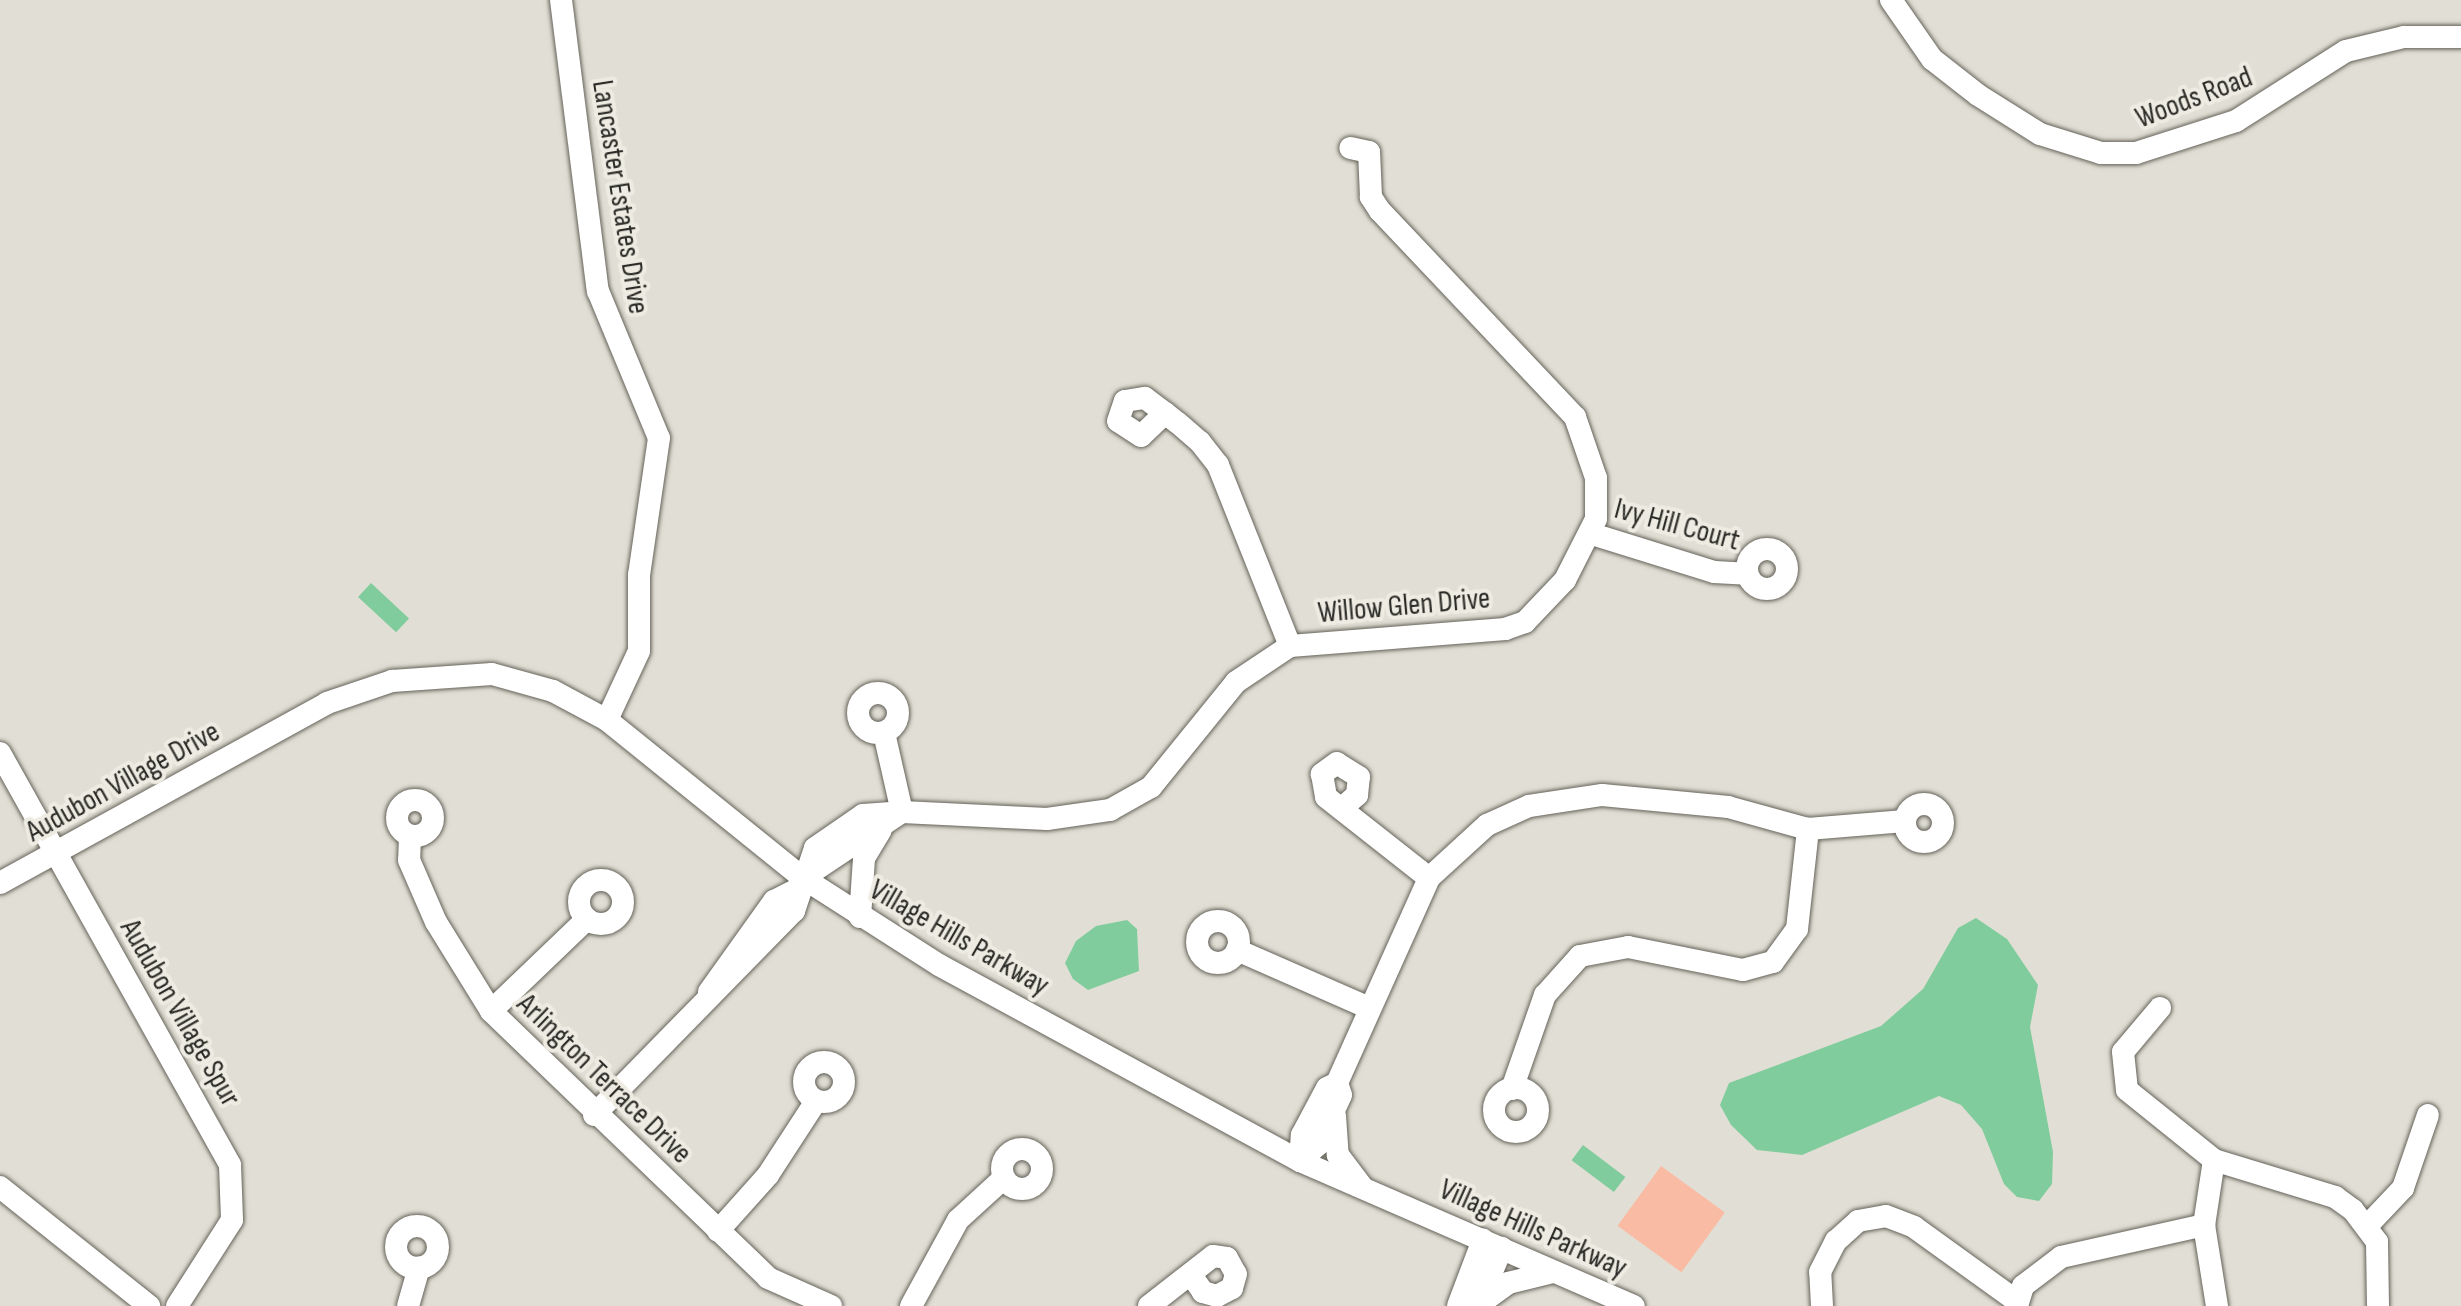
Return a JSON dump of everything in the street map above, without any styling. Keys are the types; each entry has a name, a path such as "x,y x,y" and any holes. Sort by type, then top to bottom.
{"street":[{"name":"Lancaster Estates Drive","path":"561,0 598,291 659,438 639,575 639,651 607,720"},
{"name":"Woods Road","path":"1891,0 1932,59 1978,95 2040,134 2101,153 2136,153 2236,121 2346,51 2404,37 2461,37"},
{"name":"Willow Glen Drive","path":"594,1115 707,995 748,965 794,911 811,854 828,836 863,815 902,812 1047,819 1110,810 1151,787 1236,682 1290,646 1448,639 1525,622 1565,580 1592,534 1596,478 1575,417 1380,211 1371,197 1369,152 1350,148"},
{"path":"1165,413 1148,433 1127,433 1118,421 1121,406 1145,398 1165,413 1223,475 1290,646"},
{"name":"Ivy Hill Court","path":"1592,534 1714,572 1747,574"},
{"name":"Village Hills Parkway","path":"275,733 362,690 460,673 553,691 607,720 800,884 1300,1161 1634,1306"},
{"name":"Audubon Village Drive","path":"0,883 275,733"},
{"path":"800,884 902,812 884,733"},
{"name":"Audubon Village Spur","path":"0,753 230,1165 232,1220 177,1306"},
{"path":"1300,1161 1318,1145 1369,1008 1429,878 1487,825 1572,797 1660,796 1808,829 1905,821"},
{"path":"1337,804 1429,878"},
{"path":"860,917 864,858 881,828"},
{"path":"1512,1089 1545,995 1580,956 1628,947 1743,970 1773,962 1797,929 1808,829"},
{"name":"Arlington Terrace Drive","path":"410,836 409,860 436,922 491,1011 594,1115 768,1278 831,1306"},
{"path":"491,1011 587,919"},
{"path":"1237,950 1369,1008"},
{"path":"2160,1008 2123,1052 2122,1081 2214,1160 2335,1197 2368,1225 2383,1267 2378,1306"},
{"path":"1337,1094 1338,1155 1364,1189"},
{"path":"718,1231 768,1175 816,1101"},
{"path":"2368,1225 2403,1188 2428,1115"},
{"path":"2214,1160 2204,1225 2217,1306"},
{"path":"911,1306 972,1200 1004,1178"},
{"path":"0,1187 149,1306"},
{"path":"1822,1306 1820,1272 1836,1241 1858,1221 1886,1216 1914,1227 2018,1304 2023,1286 2061,1257 2204,1225"},
{"path":"1478,1306 1492,1244"},
{"path":"1458,1306 1492,1244"},
{"path":"408,1306 419,1268"},
{"path":"1478,1306 1508,1283 1553,1272"},
{"path":"1149,1306 1191,1275"}],"shaded area":[{"path":"371,583 409,618 396,632 358,597"},
{"path":"1976,918 2007,939 2038,985 2030,1027 2053,1152 2052,1184 2039,1201 2017,1197 2004,1184 1982,1129 1961,1105 1939,1096 1802,1155 1757,1150 1731,1125 1720,1105 1729,1083 1881,1026 1923,989 1958,928"},
{"path":"1127,920 1137,929 1139,971 1088,990 1073,979 1065,963 1076,941 1096,926"},
{"path":"1583,1145 1625,1177 1614,1192 1572,1160"},
{"path":"1661,1166 1725,1212 1681,1272 1618,1226"}]}
